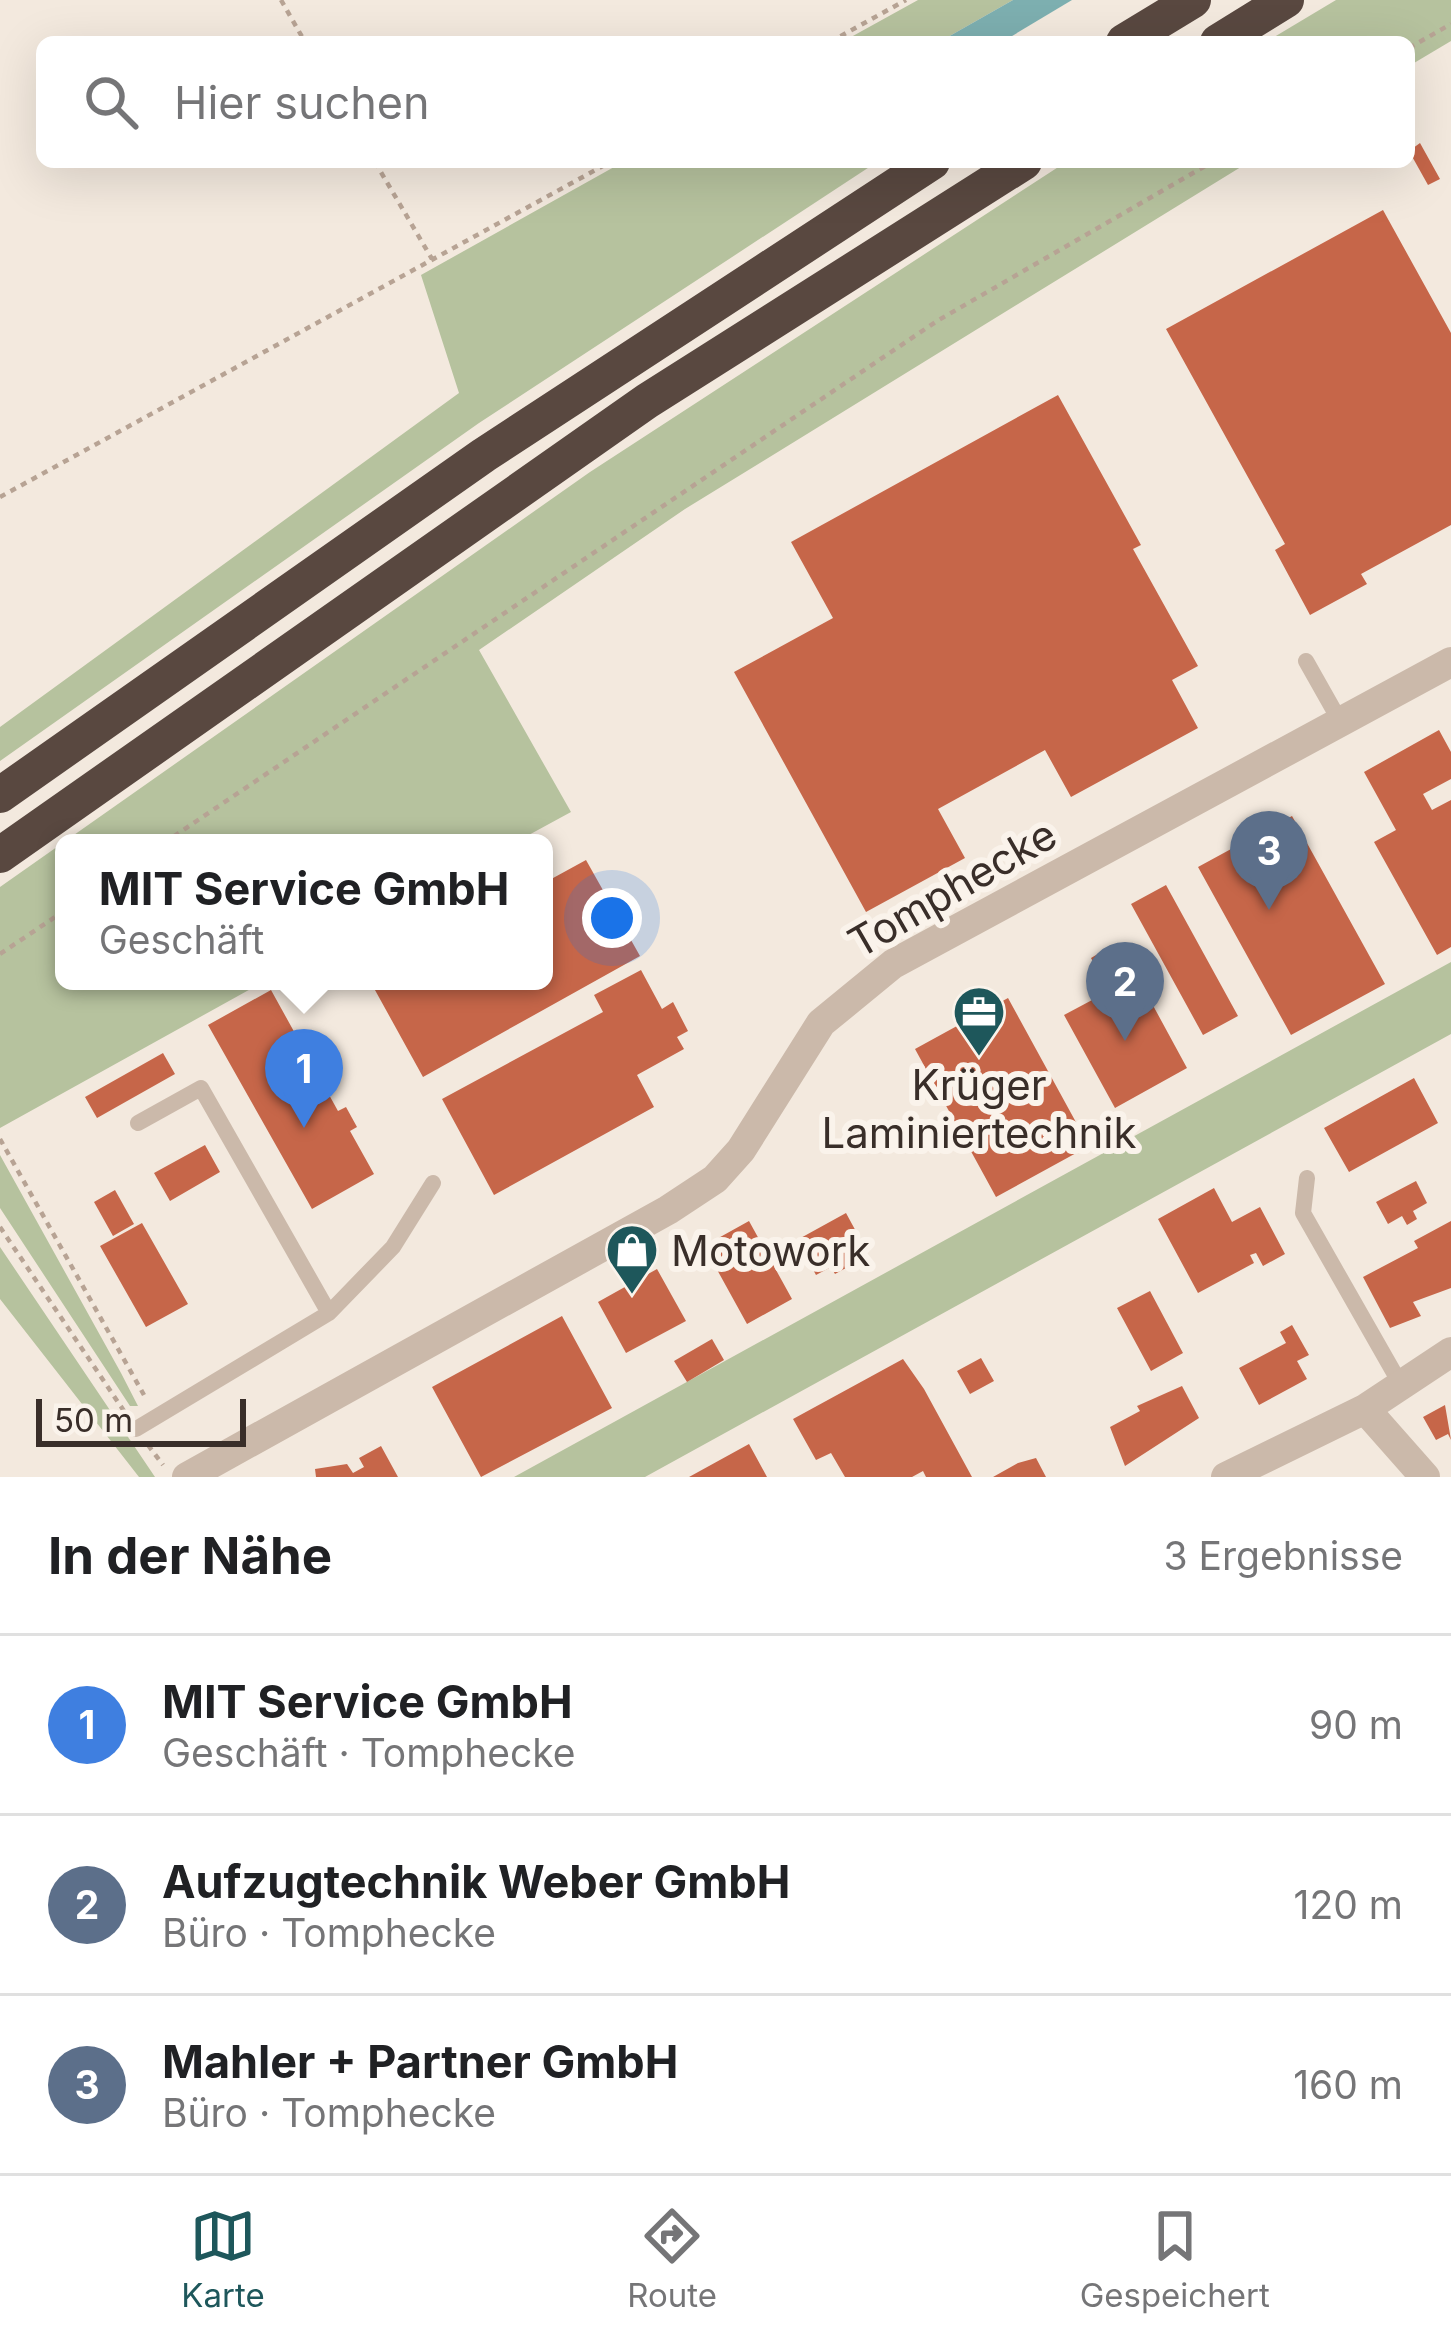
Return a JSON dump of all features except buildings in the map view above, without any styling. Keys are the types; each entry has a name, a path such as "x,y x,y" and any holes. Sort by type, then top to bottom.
{"highway":[{"path":"1134,36 1193,0"},
{"path":"1228,36 1286,0"},
{"path":"0,795 484,455 923,168"},
{"path":"0,855 647,401 1015,168"}],"street":[{"name":"Tomphecke","path":"187,1477 668,1210 715,1179 741,1150 821,1023 893,964 1451,662"},
{"path":"1226,1477 1365,1409 1451,1352"},
{"path":"1365,1409 1425,1477"}],"lane":[{"path":"1306,661 1341,723"},
{"path":"138,1123 201,1088 328,1312"},
{"path":"1307,1178 1303,1213 1401,1385"},
{"path":"142,1427 328,1312 393,1246 433,1183"}],"path":[{"path":"281,0 302,36"},
{"path":"841,36 906,0"},
{"path":"1415,45 1451,24"},
{"path":"378,168 432,260"},
{"path":"0,497 599,168"},
{"path":"177,834 937,321 1202,168"},
{"path":"0,954 55,917"},
{"path":"0,1139 144,1395 142,1427 153,1450"},
{"path":"0,1227 142,1427 171,1477"}],"green space":[{"path":"918,0 1013,0 950,36 853,36"},
{"path":"1336,0 1451,0 1451,41 1415,62 1415,36 1276,36"},
{"path":"612,168 868,168 479,423 0,761 0,727 459,393 421,275"},
{"path":"1057,168 1239,168 685,509 479,650 571,812 531,834 75,834 590,472"},
{"path":"55,848 55,990 249,990 0,1128 0,887"},
{"path":"1451,962 1451,1034 645,1477 514,1477"},
{"path":"0,1155 138,1406 130,1406 0,1208"},
{"path":"0,1247 155,1477 139,1477 0,1299"}],"water":[{"path":"1013,0 1072,0 1012,36 950,36"}],"place":[{"name":"Mahler + Partner GmbH","path":"1269,910"},
{"name":"Aufzugtechnik Weber GmbH","path":"1125,1041"},
{"name":"Krüger Laminiertechnik","path":"979,1058"},
{"name":"MIT Service GmbH","path":"304,1128"},
{"name":"Motowork","path":"632,1296"}]}
